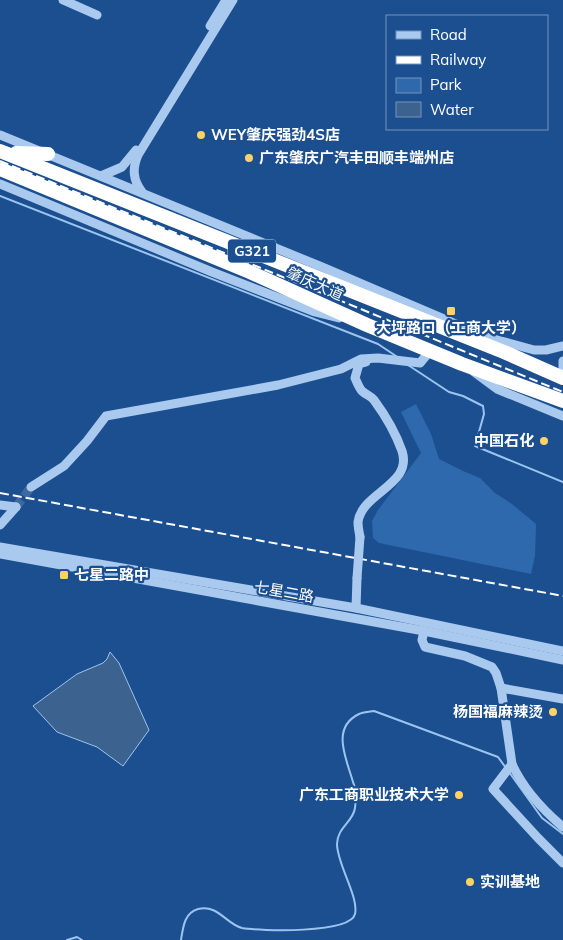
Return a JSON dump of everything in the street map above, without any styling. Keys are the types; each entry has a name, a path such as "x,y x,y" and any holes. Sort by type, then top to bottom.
{"highway":[{"path":"2,151 48,154"},
{"name":"肇庆大道","path":"2,151 504,352 563,378"},
{"name":"肇庆大道","path":"0,169 250,272 367,325 462,364 563,401"}],"street":[{"path":"63,0 97,14"},
{"path":"101,176 117,171 133,155 226,0"},
{"path":"143,193 134,177 134,165 138,155 233,0"},
{"path":"0,135 313,263 486,337 534,350 546,350 563,346"},
{"path":"0,184 212,272 306,308 367,325"},
{"path":"460,335 486,337 504,352"},
{"path":"31,487 64,466 88,441 106,416 278,385 341,369 361,359 378,358 420,363 430,350"},
{"path":"356,608 360,537 358,521 363,510 371,500 395,480 401,472 404,463 402,452 382,412 372,398 361,391 355,378 359,364 378,358"},
{"path":"563,362 563,373"},
{"path":"462,364 497,389 563,416"},
{"path":"0,505 16,507 0,525"},
{"name":"七星二路","path":"0,547 356,608 563,652"},
{"name":"七星二路","path":"0,554 424,631 563,660"},
{"path":"424,631 422,640 425,647 465,656 492,666 500,688 512,764 517,775 539,804 563,827"},
{"path":"500,688 563,699"},
{"path":"512,764 493,789 563,863"}],"green space":[{"path":"416,404 431,434 439,459 480,478 495,493 536,524 535,556 531,574 379,543 373,538 372,521 378,510 421,453 401,412"}],"water":[{"path":"110,652 119,663 149,730 123,766 97,747 57,732 33,706 77,674 103,663"}],"waterway":[{"path":"0,196 378,344 396,356"},
{"path":"408,365 449,392 463,396 483,406 484,414 475,446 563,482"},
{"path":"181,940 187,917 198,909 211,909 242,928 267,930 322,928 338,925 349,920 355,914 354,899 340,861 337,844 342,829 354,813 356,802 355,788 343,745 343,736 345,727 350,720 359,714 374,711 498,757 506,768"},
{"path":"509,772 542,818 563,834"},
{"path":"67,940 77,937 82,940"}],"tunnel":[{"path":"16,507 31,487"}],"railway":[{"path":"0,161 563,392"},
{"path":"0,493 563,596"}],"place":[{"name":"WEY肇庆强劲4S店","path":"201,135"},
{"name":"广东肇庆广汽丰田顺丰端州店","path":"249,158"},
{"name":"大坪路口（工商大学）","path":"451,311"},
{"name":"中国石化","path":"544,441"},
{"name":"七星二路中","path":"64,575"},
{"name":"杨国福麻辣烫","path":"553,712"},
{"name":"广东工商职业技术大学","path":"459,795"},
{"name":"实训基地","path":"470,882"}]}
